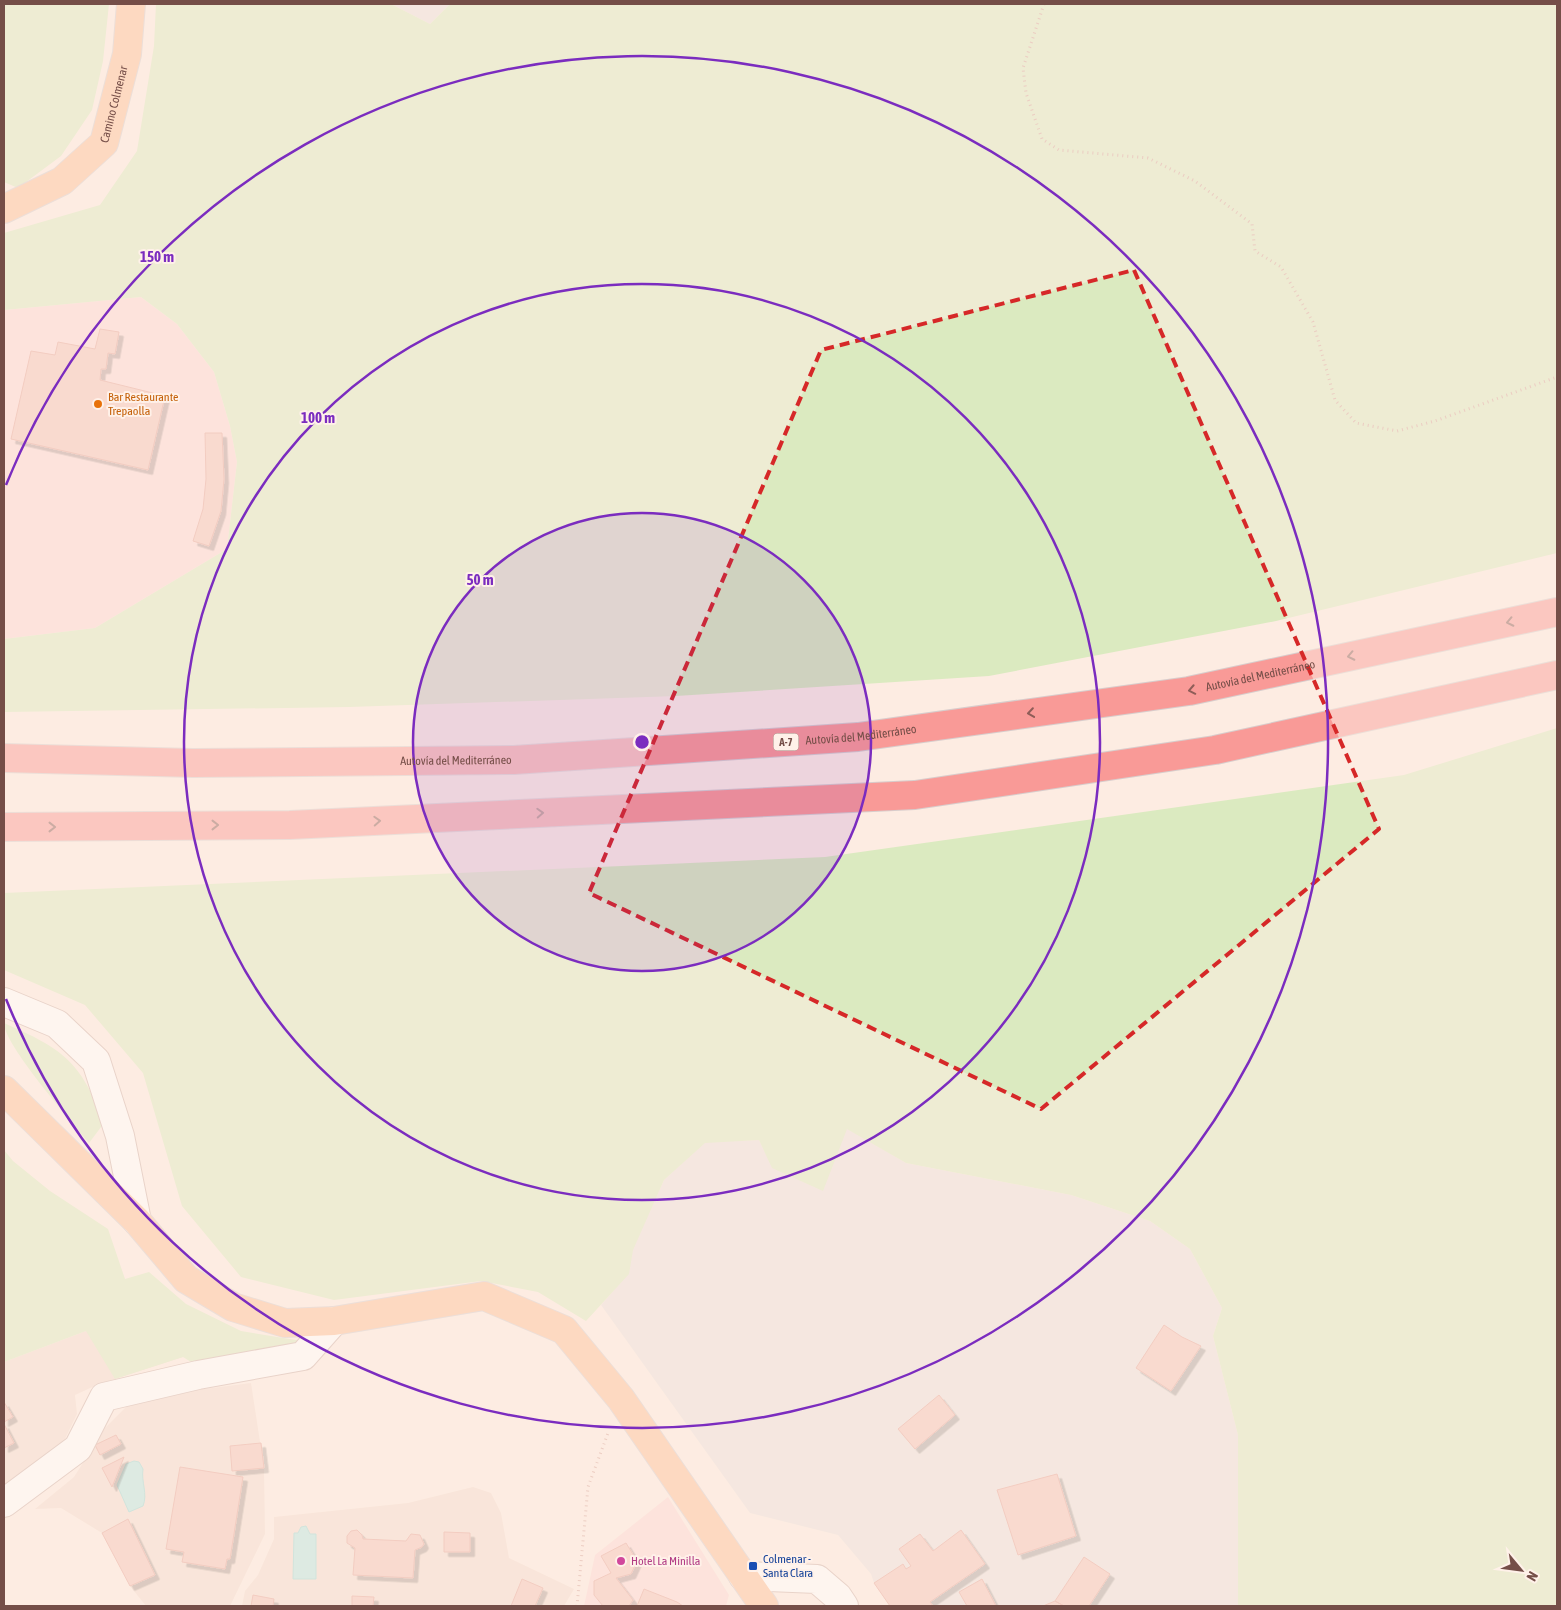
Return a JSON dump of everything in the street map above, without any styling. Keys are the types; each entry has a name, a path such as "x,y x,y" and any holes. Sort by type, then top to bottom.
{"highway":[{"name":"Autovía del Mediterráneo","path":"4,758 193,763 514,760 858,737 1189,690 1557,612"},
{"path":"4,827 290,825 915,795 1215,750 1557,675"}],"main road":[{"name":"Camino Colmenar","path":"4,209 62,181 104,143 127,54 131,4"},
{"path":"4,1090 137,1221 186,1279 233,1307 285,1323 334,1321 484,1296 564,1330 621,1399 764,1606"}],"lane":[{"path":"4,1002 56,1024 96,1062 120,1136 137,1221"},
{"path":"4,1503 78,1448 104,1397 198,1375 304,1356 334,1321"},
{"path":"743,1576 817,1579 838,1597 844,1606"}],"path":[{"path":"1044,4 1024,68 1026,93 1042,139 1059,150 1148,158 1194,181 1252,224 1255,251 1281,267 1313,322 1335,400 1356,423 1397,431 1435,421 1557,377"},
{"path":"578,1606 588,1487 621,1399"}],"highlighted area":[{"path":"1134,270 1379,829 1041,1109 589,893 821,350"}],"shaded area":[{"path":"391,4 450,4 430,24"},
{"path":"141,297 177,324 214,372 230,426 237,462 227,549 95,628 4,639 4,310"},
{"path":"847,1128 906,1163 1071,1195 1150,1221 1190,1249 1222,1308 1213,1336 1238,1435 1238,1606 890,1606 874,1583 871,1574 838,1535 750,1513 601,1305 628,1274 632,1250 664,1180 705,1142 759,1140 773,1168"},
{"path":"86,1331 183,1357 99,1384 75,1395 77,1414 60,1449 4,1486 4,1362"},
{"path":"251,1383 264,1468 265,1534 230,1606 146,1606 130,1586 102,1533 61,1508 35,1509 74,1477 105,1428 135,1398"},
{"path":"473,1487 491,1493 501,1513 509,1558 574,1589 564,1606 242,1606 245,1591 258,1575 274,1539 274,1517 408,1503"},
{"path":"668,1497 729,1595 726,1606 584,1606 595,1555"}],"green space":[{"path":"4,4 109,4 103,61 92,110 61,156 18,188 4,182"},
{"path":"156,4 391,4 430,24 450,4 1557,4 1557,553 1276,621 989,676 676,696 349,707 4,712 4,639 95,628 227,549 237,462 230,426 214,372 177,324 141,297 4,310 4,233 100,205 137,151 154,46"},
{"path":"1557,728 1557,1606 1238,1606 1238,1435 1213,1336 1222,1308 1190,1249 1150,1221 1071,1195 906,1163 847,1129 823,1191 772,1168 759,1140 705,1143 664,1180 633,1250 629,1274 586,1321 538,1292 481,1281 334,1300 241,1277 182,1206 143,1073 85,1005 4,970 4,893 825,857 1404,775"},
{"path":"4,1023 56,1050 78,1071 96,1102 104,1123 89,1143 26,1065 7,1034"},
{"path":"4,1150 13,1161 50,1191 108,1229 125,1279 149,1272 186,1304 241,1331 302,1341 196,1365 183,1357 115,1379 86,1331 4,1362"}],"water":[{"path":"134,1461 139,1462 143,1469 145,1497 143,1506 129,1512 117,1485 126,1464"},
{"path":"306,1526 310,1534 316,1534 316,1579 293,1579 294,1533 298,1533 301,1527"}],"building":[{"path":"100,329 119,332 115,354 108,353 106,369 101,369 100,380 165,396 148,470 11,439 31,351 55,355 58,342 95,349"},
{"path":"205,433 222,433 224,479 221,511 209,546 193,541 203,509 206,479"},
{"path":"1164,1325 1182,1337 1201,1346 1171,1391 1136,1368"},
{"path":"939,1395 955,1415 915,1449 898,1429"},
{"path":"4,1402 13,1417 4,1422"},
{"path":"4,1424 14,1443 4,1448"},
{"path":"116,1435 121,1444 100,1455 95,1445"},
{"path":"261,1443 264,1468 232,1471 230,1446"},
{"path":"124,1457 112,1487 102,1468"},
{"path":"180,1467 243,1477 230,1559 227,1559 225,1569 182,1562 184,1552 166,1549"},
{"path":"1057,1474 1076,1536 1018,1555 997,1490"},
{"path":"128,1519 155,1575 130,1586 102,1533"},
{"path":"357,1530 363,1539 406,1541 411,1534 420,1535 424,1544 415,1550 413,1578 353,1575 355,1548 347,1543 347,1536 351,1531"},
{"path":"961,1530 985,1564 930,1602 933,1606 890,1606 874,1583 903,1564 906,1569 911,1566 899,1549 920,1534 933,1551"},
{"path":"444,1532 470,1533 470,1552 444,1552"},
{"path":"626,1543 637,1561 631,1574 616,1578 633,1600 629,1606 603,1606 594,1595 594,1581 611,1573 601,1556"},
{"path":"1084,1557 1110,1574 1089,1606 1064,1606 1055,1601"},
{"path":"522,1579 543,1588 535,1606 511,1606"},
{"path":"982,1579 996,1606 967,1606 959,1592"},
{"path":"644,1589 677,1602 683,1606 637,1606"},
{"path":"253,1595 274,1599 273,1606 251,1606"},
{"path":"352,1596 374,1597 373,1606 352,1606"},
{"path":"1055,1601 1064,1606 1043,1606"}],"place":[{"name":"Bar Restaurante Trepaolla","path":"98,404"},
{"name":"Hotel La Minilla","path":"621,1561"},
{"name":"Colmenar - Santa Clara","path":"753,1566"}]}
